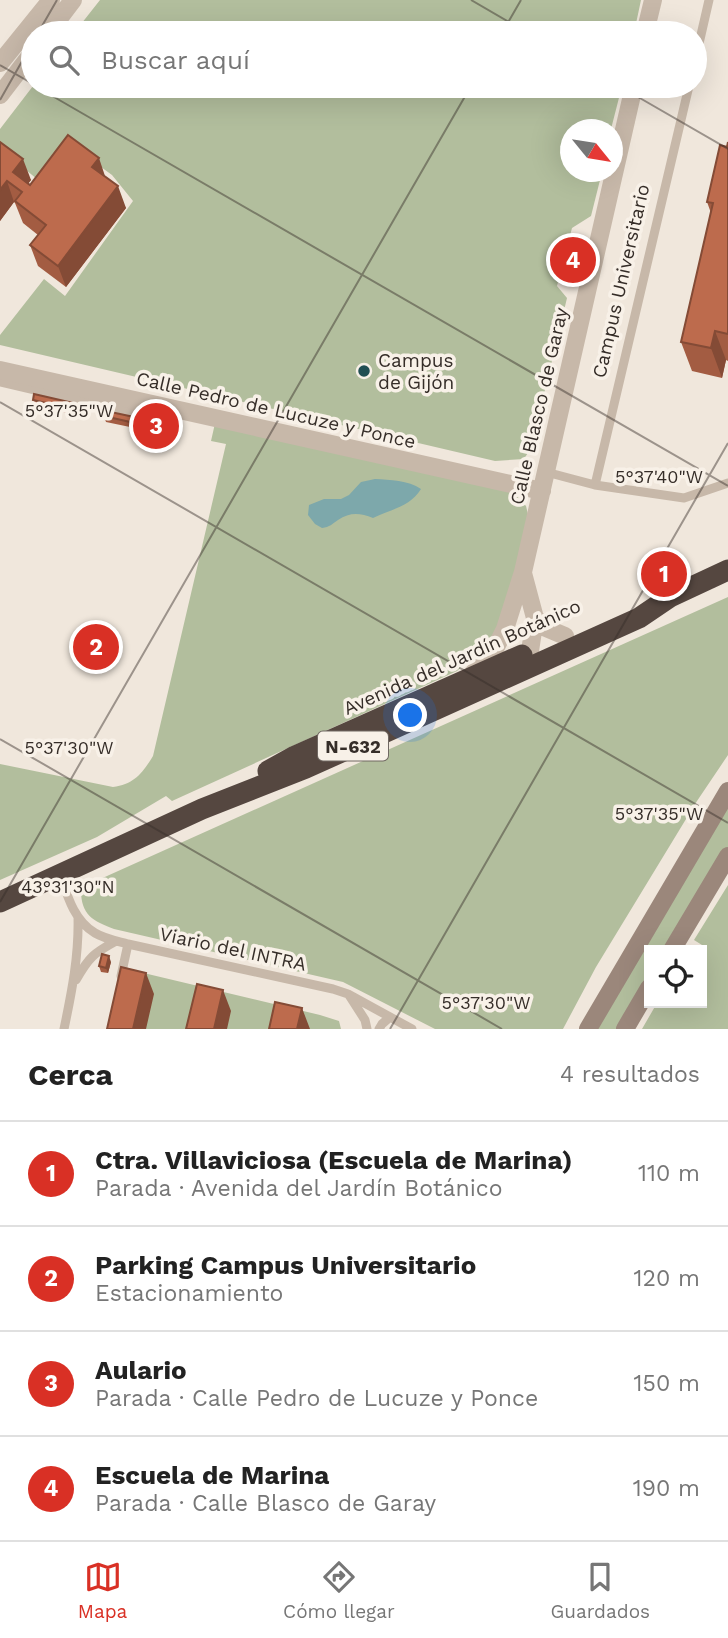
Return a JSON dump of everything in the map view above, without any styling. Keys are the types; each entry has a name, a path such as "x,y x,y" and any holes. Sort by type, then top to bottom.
{"highway":[{"name":"Avenida del Jardín Botánico","path":"0,902 202,809 306,768 639,618 670,597 728,570"},
{"name":"Avenida del Jardín Botánico","path":"202,809 295,756 633,606 670,597"}],"street":[{"path":"34,21 51,0"},
{"path":"57,21 74,0"},
{"path":"649,21 653,0"},
{"path":"0,63 21,37"},
{"path":"0,94 21,67"},
{"name":"Calle Blasco de Garay","path":"463,680 490,659 505,629 523,572 631,98"},
{"name":"Calle Pedro de Lucuze y Ponce","path":"0,370 542,491"},
{"name":"Calle Blasco de Garay","path":"523,572 535,618 530,651"},
{"path":"535,618 546,628 565,636"},
{"path":"505,629 530,651 552,657"},
{"path":"502,679 530,651"},
{"path":"588,1029 728,791"},
{"path":"674,945 728,856"},
{"path":"625,1029 644,997"}],"lane":[{"path":"704,21 709,0"},
{"name":"Campus Universitario","path":"595,485 686,98"},
{"path":"0,382 159,419 174,410"},
{"path":"546,472 595,485 684,498 728,483"},
{"name":"Viario del INTRA","path":"60,874 70,903 86,927 95,933 128,944 348,994 412,1029"},
{"name":"Viario del INTRA","path":"64,1029 74,984 78,916"},
{"path":"74,984 87,960 116,941"},
{"path":"120,980 128,944"},
{"path":"348,994 365,1020 367,1029"},
{"path":"379,1029 390,1017"}],"green space":[{"path":"100,0 641,0 637,21 83,21"},
{"path":"24,98 619,98 614,119 560,119 560,182 600,182 591,216 572,228 557,286 567,298 531,448 524,459 495,461 0,345 0,335 44,279 65,296 133,201 112,175 72,146 44,185 7,154 0,162 0,129"},
{"path":"216,419 504,483 526,506 532,531 505,629 487,639 475,655 457,671 172,801 166,796 97,837 0,880 0,764 113,787 137,777 153,756 226,444 211,441"},
{"path":"728,597 728,755 596,967 563,1029 435,1029 343,982 114,929 94,920 83,906 81,890 87,885"},
{"path":"728,791 728,856 675,945 644,945 644,997 625,1029 588,1029"},
{"path":"728,885 728,1029 642,1029 654,1008 707,1008 707,945 694,940"},
{"path":"131,970 320,1015 339,1021 341,1029 146,1029"}],"water":[{"path":"375,479 405,482 421,489 406,504 373,518 351,515 322,528 308,515 309,505 324,499 341,499 349,495 361,482"}],"building":[{"path":"68,135 99,158 92,167 118,186 58,266 30,245 46,225 15,201 22,192 7,181 0,190 0,142 23,159 13,172 30,185"},
{"path":"728,142 728,334 715,331 711,348 681,342 713,203 707,202 720,145 727,147"},
{"path":"34,394 82,405 81,411 33,400"},
{"path":"106,411 153,421 152,427 104,416"},
{"path":"102,954 109,956 106,968 99,966"},
{"path":"121,967 146,973 133,1029 107,1029"},
{"path":"197,984 223,990 214,1029 186,1029"},
{"path":"275,1002 302,1008 297,1029 269,1029"}],"place":[{"name":"Escuela de Marina","path":"573,260"},
{"name":"Campus de Gijón","path":"364,371"},
{"name":"Aulario","path":"156,426"},
{"name":"Ctra. Villaviciosa (Escuela de Marina)","path":"664,574"},
{"name":"Parking Campus Universitario","path":"96,647"}]}
